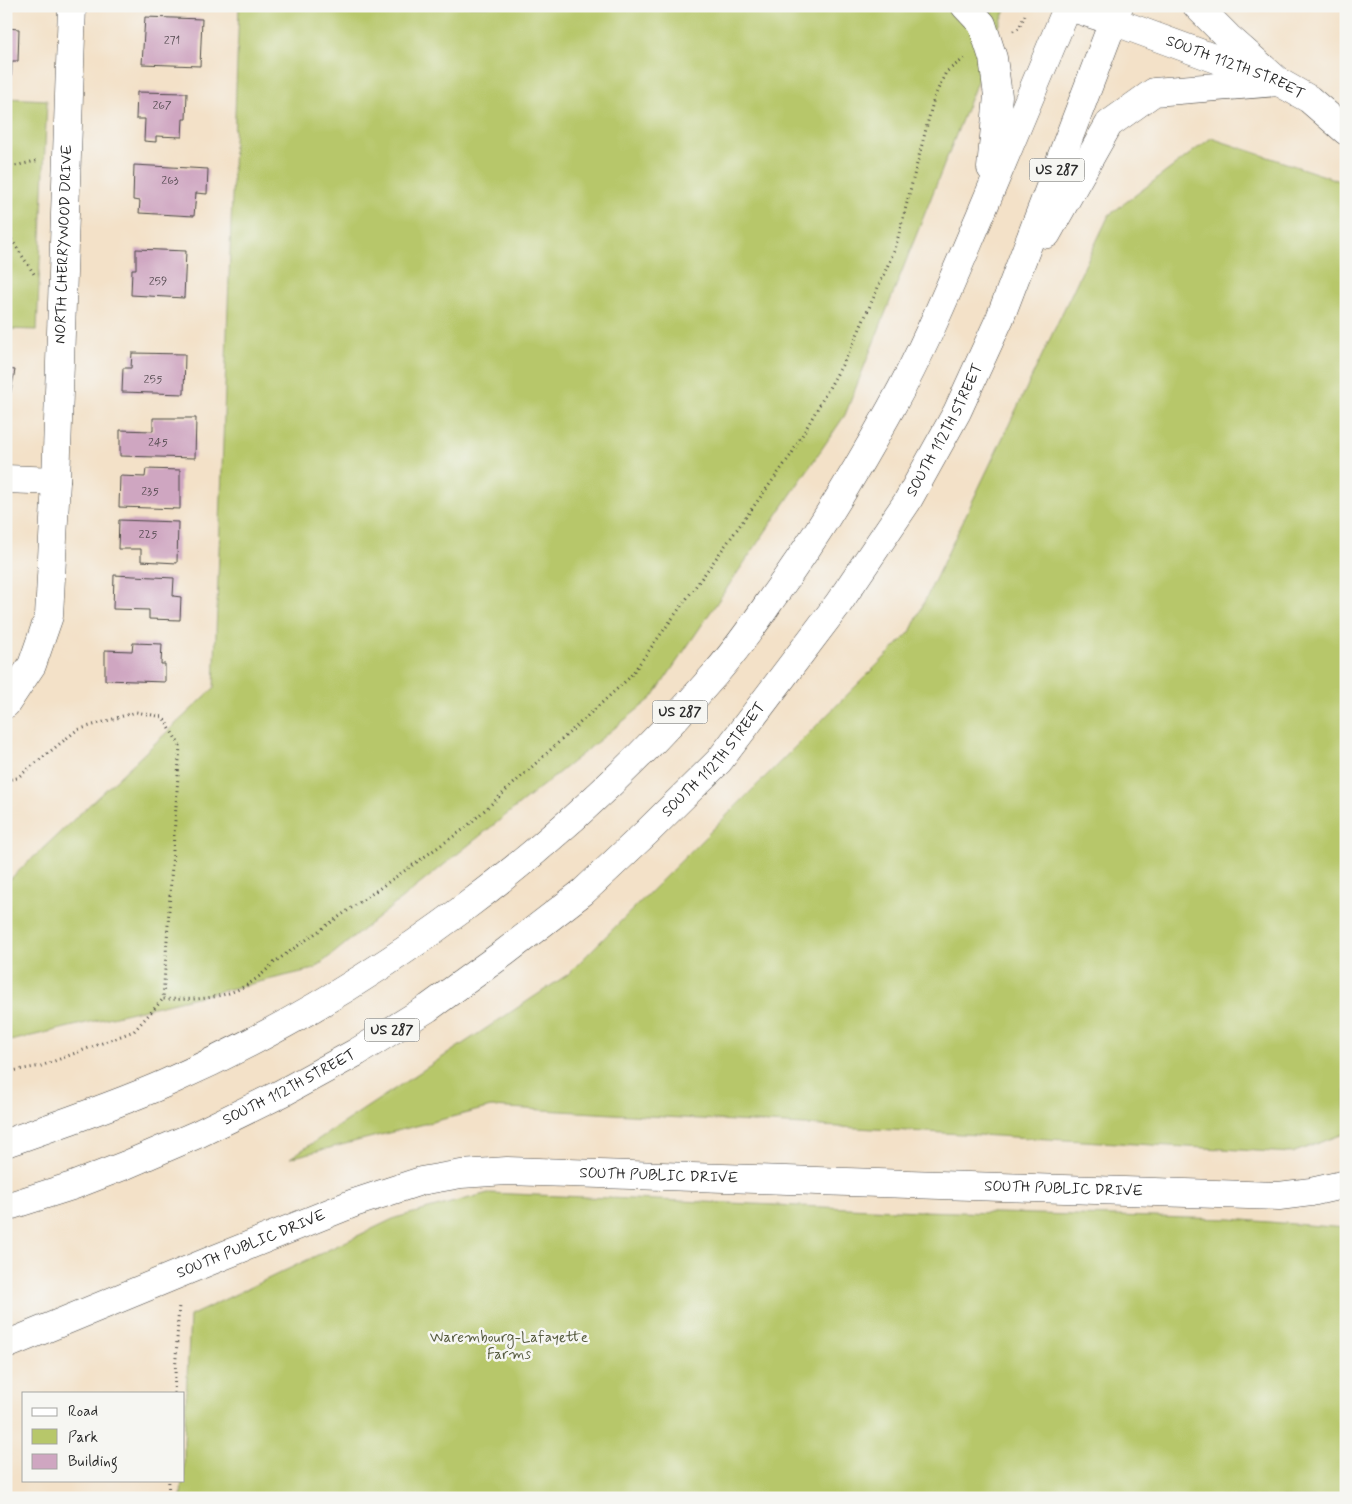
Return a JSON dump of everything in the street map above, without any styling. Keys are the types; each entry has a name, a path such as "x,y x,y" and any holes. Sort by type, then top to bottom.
{"main road":[{"name":"NORTH CHERRYWOOD DRIVE","path":"6,704 32,664 49,616 56,481 72,6"},
{"path":"965,6 982,24 985,31 993,58 998,96 987,199"},
{"name":"SOUTH 112TH STREET","path":"6,1143 98,1111 167,1082 266,1035 325,1001 421,940 509,874 565,827 636,759 718,672 789,576 833,509 893,405 924,343 1068,6 1116,14 1279,82 1309,99 1346,131"},
{"path":"1197,6 1228,37 1279,82"},
{"name":"SOUTH 112TH STREET","path":"6,1207 81,1182 180,1142 282,1093 428,1008 504,953 583,892 719,761 838,604 907,502 956,412 1000,318 1116,14"},
{"path":"1000,318 1109,124 1154,92 1279,82"},
{"path":"6,479 56,481"},
{"name":"SOUTH PUBLIC DRIVE","path":"6,1345 354,1203 421,1181 461,1174 527,1171 1279,1196 1311,1192 1344,1184"}],"path":[{"path":"1007,34 1020,28 1025,15"},
{"path":"163,999 184,1000 220,997 252,982 276,960 464,829 629,678 791,455 850,351 895,250 934,98 946,72 966,57"},
{"path":"6,780 17,778 77,730 136,712 163,717 180,746 163,999 134,1031 41,1066 6,1072"},
{"path":"174,1392 179,1307"},
{"path":"168,1498 169,1482"}],"green space":[{"path":"239,6 1007,6 845,415 652,698 314,969 6,1042 6,883 214,688"},
{"path":"6,98 47,100 37,330 6,329"},
{"path":"1211,138 1346,183 1346,1133 1292,1153 491,1107 290,1158 567,975 910,632 1109,215"},
{"name":"Warembourg-Lafayette Farms","path":"488,1193 919,1211 1230,1219 1346,1228 1346,1498 181,1498 182,1482 185,1482 185,1420 190,1316 395,1218"}],"building":[{"path":"145,17 202,19 200,66 142,64"},
{"path":"6,28 19,29 18,61 12,61 11,89 6,89"},
{"path":"137,92 187,93 186,119 183,119 182,137 156,136 156,142 144,141 145,119 136,119"},
{"path":"134,165 208,169 207,194 196,193 194,216 139,213 140,201 133,200"},
{"path":"136,249 186,251 184,298 131,295 132,269 136,269"},
{"path":"132,353 185,354 184,394 122,392 123,368 131,368"},
{"path":"6,369 15,370 7,412 6,412"},
{"path":"153,418 196,418 195,458 120,456 120,430 153,431"},
{"path":"146,469 180,470 180,509 119,507 120,476 145,477"},
{"path":"119,520 178,522 177,563 141,561 141,549 118,549"},
{"path":"114,575 174,578 173,596 181,597 180,620 149,619 149,610 113,609"},
{"path":"133,643 162,644 161,664 165,664 165,682 105,680 105,650 132,651"}]}
